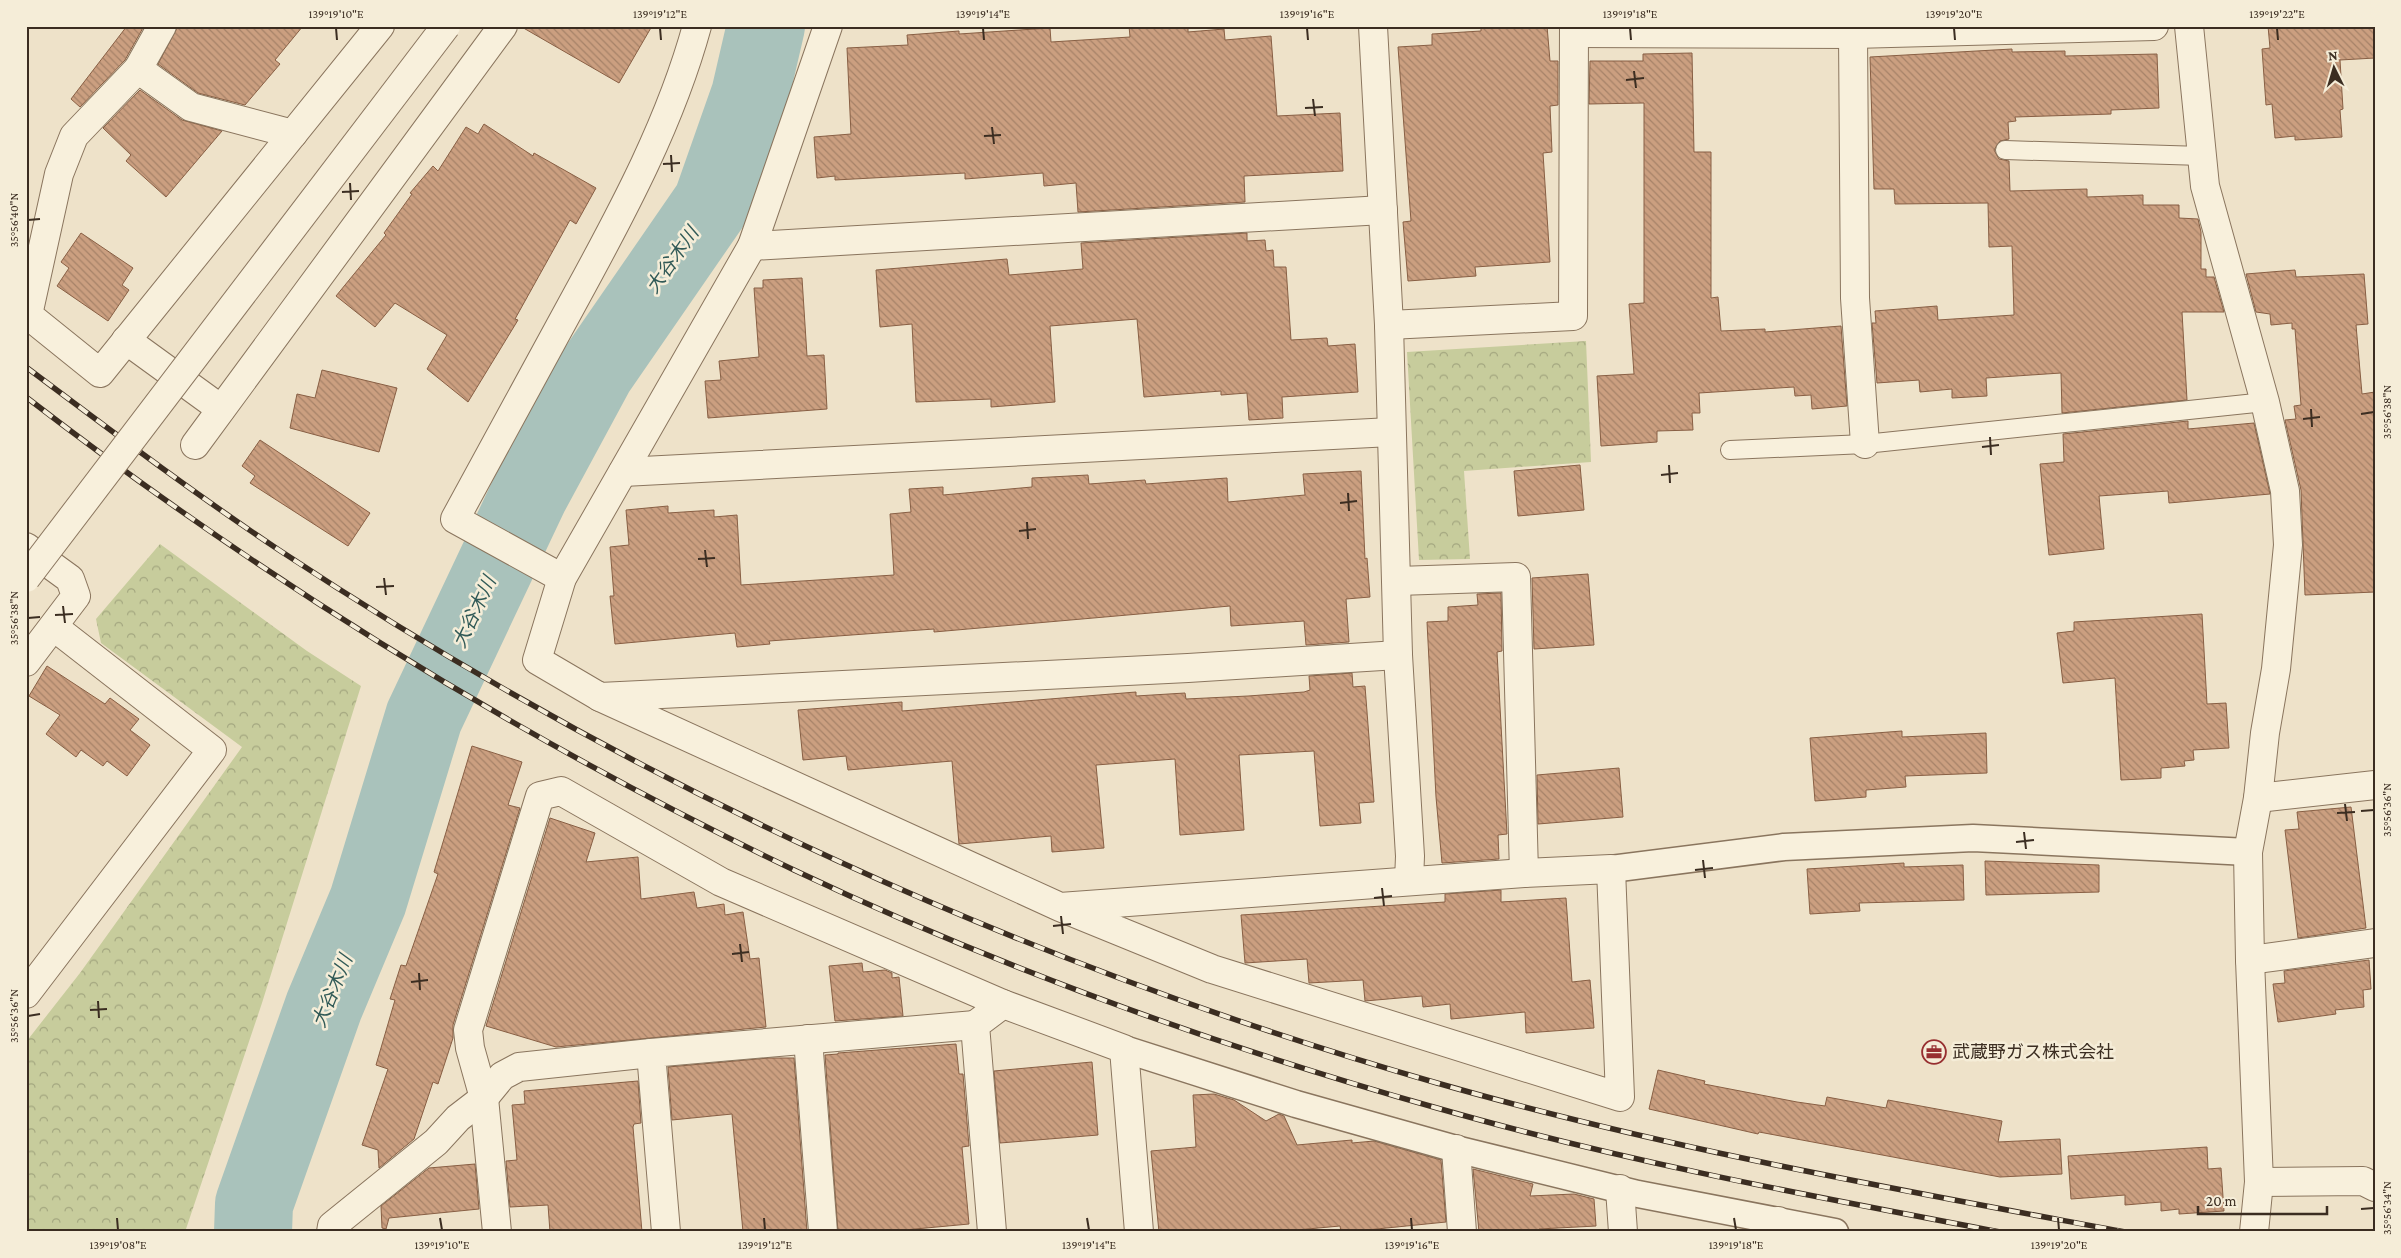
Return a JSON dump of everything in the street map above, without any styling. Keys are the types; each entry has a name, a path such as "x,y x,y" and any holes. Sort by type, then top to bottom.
{"street":[{"path":"162,26 138,69 74,136 60,174 28,315 100,373 380,26"},
{"path":"26,578 446,26"},
{"path":"195,445 503,26"},
{"path":"562,578 455,519 610,234 658,137 688,60 698,26"},
{"path":"828,26 752,246 562,578 538,660 600,697 1060,907 1212,969 1620,1097 1611,869"},
{"path":"1373,26 1389,325 1391,432 1398,581 1398,654 1410,856 1409,881"},
{"path":"1389,325 1572,316 1574,29 1853,34 2154,26"},
{"path":"2189,26 2205,186 2265,402 2285,491 2288,545 2276,669 2265,733 2258,798 2248,852 2250,960 2259,1182 2254,1232"},
{"path":"1853,34 1855,298 1865,444"},
{"path":"138,69 191,107 293,134"},
{"path":"752,246 1383,210"},
{"path":"126,340 221,409"},
{"path":"623,472 1391,432"},
{"path":"26,548 70,579 76,596 26,662"},
{"path":"1398,581 1516,577 1524,873"},
{"path":"26,994 212,750 54,627"},
{"path":"600,697 1188,668 1398,654"},
{"path":"2258,798 2375,785"},
{"path":"497,1232 484,1098 470,1048 468,1030 540,796 561,791 721,882 1003,1004 1124,1049 1296,1104 1456,1149 1779,1226 1835,1232"},
{"path":"1060,907 1524,873 1611,869 1784,847 1973,838 2248,852"},
{"path":"2250,960 2375,943"},
{"path":"330,1232 332,1226 436,1142 458,1118 484,1098 502,1076 519,1067 650,1053 975,1025 1003,1004"},
{"path":"975,1025 992,1232"},
{"path":"808,1039 823,1232"},
{"path":"1124,1049 1139,1232"},
{"path":"650,1053 666,1232"},
{"path":"1456,1149 1462,1232"},
{"path":"2259,1182 2363,1181 2375,1187"},
{"path":"1620,1189 1623,1232"}],"lane":[{"path":"2005,150 2202,156"},
{"path":"1730,450 1865,444 2265,402"}],"green space":[{"path":"1586,341 1591,462 1464,471 1470,559 1419,560 1407,352"},
{"path":"160,544 307,651 361,686 262,1003 185,1232 26,1232 26,1042 80,973 242,747 101,643 96,619"}],"building":[{"path":"127,26 144,26 125,60 80,107 71,99"},
{"path":"178,26 303,26 275,60 280,64 245,105 198,93 158,64"},
{"path":"520,26 652,26 619,83"},
{"path":"1129,26 1188,26 1188,32 1224,29 1225,40 1271,36 1277,116 1340,113 1343,171 1244,176 1245,202 1078,212 1076,183 1044,186 1043,173 965,179 965,173 835,180 835,176 817,178 814,137 851,134 847,48 908,45 907,35 959,31 959,34 1050,28 1051,42 1130,37"},
{"path":"1481,26 1547,26 1550,61 1558,61 1558,105 1550,106 1552,152 1543,153 1550,262 1475,267 1476,276 1408,281 1403,222 1411,221 1398,47 1432,45 1432,34 1481,31"},
{"path":"2268,26 2375,26 2375,58 2340,60 2343,109 2340,110 2342,137 2295,140 2295,136 2275,138 2272,104 2266,105 2262,49 2270,48"},
{"path":"2012,49 2012,52 2065,51 2065,56 2157,54 2159,108 2111,110 2111,114 2015,117 2016,121 2008,122 2009,139 2000,141 1994,150 1999,159 2009,161 2010,191 2087,189 2087,197 2143,195 2143,205 2179,205 2179,218 2198,219 2201,232 2201,269 2206,269 2206,277 2214,277 2224,312 2182,312 2187,400 2062,413 2061,373 1986,378 1987,396 1952,398 1952,389 1920,392 1919,380 1877,383 1872,323 1876,323 1875,311 1937,306 1938,320 2014,315 2012,246 1989,247 1988,203 1895,204 1894,189 1874,189 1870,57"},
{"path":"1692,53 1694,152 1711,152 1711,298 1718,297 1721,331 1765,329 1765,332 1841,326 1847,406 1812,409 1811,395 1795,396 1794,387 1699,393 1700,413 1692,413 1693,430 1657,431 1657,442 1601,446 1597,376 1634,374 1629,304 1644,303 1644,103 1589,104 1590,61 1643,61 1643,54"},
{"path":"140,90 182,120 222,131 166,197 126,161 131,155 103,128"},
{"path":"484,124 533,156 534,153 596,188 576,224 570,220 515,319 518,320 468,402 427,369 447,335 395,303 375,327 336,296 386,235 384,233 412,194 410,193 433,166 438,171 466,127 478,134"},
{"path":"81,233 133,268 122,285 129,290 108,321 57,286 69,268 61,262"},
{"path":"1247,233 1247,241 1265,240 1266,251 1273,250 1274,267 1286,267 1291,340 1327,338 1328,346 1355,344 1358,392 1282,397 1283,418 1249,420 1247,393 1221,395 1221,391 1144,397 1137,319 1050,326 1055,402 991,407 991,399 916,402 912,324 880,327 876,270 1007,259 1009,275 1083,269 1081,243"},
{"path":"2295,270 2296,277 2364,274 2368,324 2356,325 2362,394 2375,392 2375,592 2305,595 2301,490 2285,420 2296,419 2294,406 2301,405 2295,329 2292,329 2292,323 2271,325 2270,314 2256,312 2246,274"},
{"path":"802,278 807,356 824,355 827,409 708,418 705,381 721,380 719,361 759,357 754,288 763,288 763,280"},
{"path":"322,370 397,388 379,452 290,428 297,394 315,398"},
{"path":"2188,421 2188,429 2254,423 2270,494 2169,503 2168,491 2099,496 2104,549 2049,555 2040,464 2064,462 2063,434"},
{"path":"260,440 370,513 348,546 250,483 255,476 242,466"},
{"path":"1580,465 1584,510 1518,516 1514,471"},
{"path":"1361,471 1365,559 1367,558 1370,597 1346,599 1349,642 1306,645 1304,621 1231,626 1230,606 934,632 934,629 769,641 770,644 737,647 735,633 615,644 610,596 614,596 610,547 629,545 626,510 668,506 668,513 714,510 714,517 737,515 741,585 894,575 890,514 911,512 909,489 943,487 943,495 1032,487 1032,478 1088,475 1089,484 1145,480 1146,484 1227,478 1228,502 1305,495 1303,474"},
{"path":"1588,574 1594,645 1534,649 1532,578"},
{"path":"1501,593 1502,651 1497,652 1507,834 1498,835 1499,859 1442,863 1436,797 1427,622 1448,621 1448,607 1478,605 1477,594"},
{"path":"2202,614 2207,704 2226,703 2229,748 2193,750 2194,760 2184,761 2185,766 2161,768 2161,778 2121,780 2115,678 2063,683 2057,633 2074,631 2074,622"},
{"path":"47,666 105,704 110,698 139,719 130,730 150,745 127,776 107,761 103,766 81,750 76,757 46,734 60,715 29,696"},
{"path":"1352,673 1353,687 1365,686 1374,802 1359,803 1361,823 1320,826 1314,751 1239,755 1244,830 1180,835 1175,759 1096,765 1104,848 1052,852 1051,836 959,844 952,761 848,770 846,756 803,760 798,710 902,702 902,711 1136,692 1136,696 1185,693 1186,699 1248,696 1304,692 1310,690 1309,676"},
{"path":"1902,731 1902,737 1986,733 1987,773 1905,776 1906,787 1866,790 1866,797 1815,801 1810,738"},
{"path":"472,746 522,762 508,805 520,808 453,1025 453,1038 438,1084 433,1082 414,1139 379,1168 378,1150 362,1145 388,1069 376,1065 395,1000 390,999 401,965 406,966 438,874 434,872"},
{"path":"1619,768 1623,817 1538,824 1537,775"},
{"path":"2351,807 2366,928 2298,938 2285,830 2299,829 2297,812"},
{"path":"550,818 595,833 586,862 638,857 641,899 694,892 697,908 724,904 725,915 743,912 750,959 759,958 766,1027 556,1047 486,1026"},
{"path":"1985,861 2099,865 2099,892 1986,895"},
{"path":"1904,863 1904,867 1963,865 1964,900 1859,903 1860,911 1810,914 1807,869"},
{"path":"1501,890 1501,902 1566,898 1572,982 1590,980 1594,1028 1526,1033 1525,1012 1451,1019 1450,1004 1423,1007 1422,996 1365,1001 1363,980 1309,983 1307,959 1245,963 1241,915 1445,902 1445,894"},
{"path":"2369,960 2371,989 2363,990 2364,1007 2335,1010 2336,1014 2278,1022 2273,984 2285,983 2284,971"},
{"path":"862,963 863,972 885,970 892,973 892,978 899,977 903,1016 835,1021 829,966"},
{"path":"956,1044 959,1074 963,1074 969,1146 962,1147 969,1224 883,1232 838,1232 825,1055"},
{"path":"769,1058 794,1058 807,1232 743,1232 732,1114 672,1120 668,1067"},
{"path":"1092,1062 1098,1135 1000,1143 994,1071"},
{"path":"1658,1070 1705,1081 1704,1084 1797,1102 1825,1106 1827,1097 1886,1108 1888,1100 2002,1121 1998,1142 2060,1139 2062,1174 2000,1177 1759,1132 1758,1134 1649,1109"},
{"path":"638,1081 641,1123 634,1124 633,1127 642,1232 550,1232 548,1205 510,1207 506,1161 517,1160 512,1105 525,1104 524,1091"},
{"path":"1214,1094 1234,1100 1266,1121 1279,1114 1284,1116 1297,1145 1352,1140 1352,1143 1374,1141 1441,1160 1446,1222 1347,1232 1341,1232 1340,1226 1275,1232 1159,1232 1151,1151 1196,1147 1193,1095"},
{"path":"2207,1147 2208,1169 2221,1168 2224,1211 2179,1214 2179,1209 2161,1211 2161,1202 2125,1205 2125,1195 2071,1199 2068,1156"},
{"path":"475,1164 479,1209 389,1218 386,1229 382,1228 381,1206 429,1168"},
{"path":"1473,1169 1533,1184 1530,1196 1574,1194 1594,1199 1596,1226 1539,1229 1539,1232 1479,1232"}],"waterway":[{"name":"大谷木川","path":"253,1232 254,1204 324,1006 368,901 424,717 529,495 596,371 712,203 750,95 766,26"}],"railway":[{"path":"26,367 214,506 414,636 552,716 693,791 837,861 984,925 1133,983 1284,1036 1437,1083 1522,1106 1608,1128 1780,1166 2125,1232"},
{"path":"26,397 117,465 209,530 398,654 495,712 693,820 794,870 950,940 1030,972 1191,1031 1355,1084 1437,1108 1576,1145 1647,1161 1788,1191 2000,1232"}],"place":[{"name":"武蔵野ガス株式会社","path":"1934,1052"}]}
